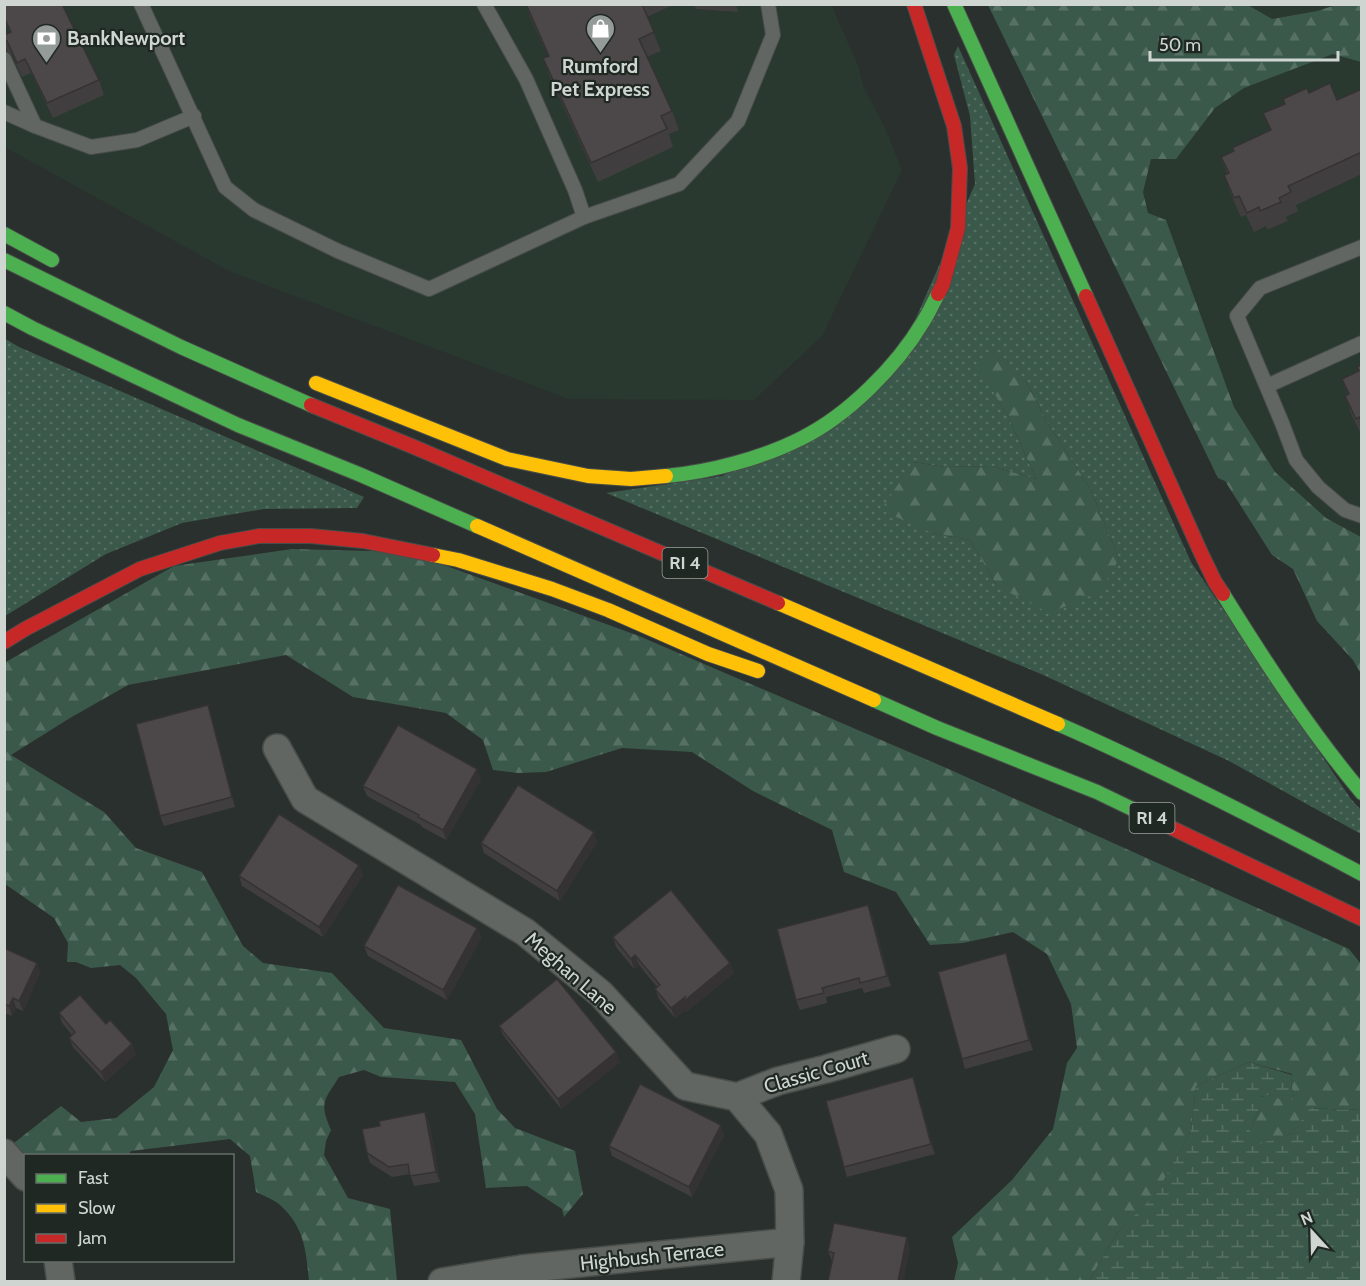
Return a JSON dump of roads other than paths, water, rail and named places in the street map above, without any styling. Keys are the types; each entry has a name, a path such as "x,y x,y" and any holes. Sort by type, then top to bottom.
{"highway":[{"path":"305,378 507,459 588,476 631,479 684,474 750,459 802,438 837,416 868,390 917,332 943,284 958,228 960,168 954,126 914,4"},
{"path":"954,4 1215,582 1260,654 1332,757 1362,793"},
{"path":"4,234 64,267"},
{"name":"RI 4","path":"4,260 181,347 291,397 414,447 1117,750 1291,836 1362,874"},
{"name":"RI 4","path":"4,313 238,425 361,475 938,728 1097,792 1362,919"},
{"path":"4,642 140,569 220,543 259,536 311,536 363,541 458,560 552,589 608,610 708,654 773,675"},
{"path":"817,690 938,728"}],"street":[{"name":"Meghan Lane","path":"277,747 305,800 525,932 601,993 685,1086 737,1097"},
{"name":"Classic Court","path":"737,1097 778,1082 896,1048"},
{"path":"737,1097 768,1134 789,1190 790,1242 786,1281"},
{"path":"4,1153 24,1175"},
{"name":"Highbush Terrace","path":"442,1281 521,1269 790,1242"},
{"path":"58,1262 61,1281"}],"lane":[{"path":"141,4 225,187 254,210 338,251 429,289 584,217 679,184 738,121 773,34 768,4"},
{"path":"484,4 526,79 575,190 584,217"},
{"path":"4,59 35,126"},
{"path":"4,112 92,147 137,140 194,116"},
{"path":"1362,247 1260,288 1236,316 1296,460 1318,487 1345,510 1362,516"},
{"path":"1266,386 1362,343"}],"place":[{"name":"Rumford Pet Express","path":"600,54"},
{"name":"BankNewport","path":"46,64"}]}
